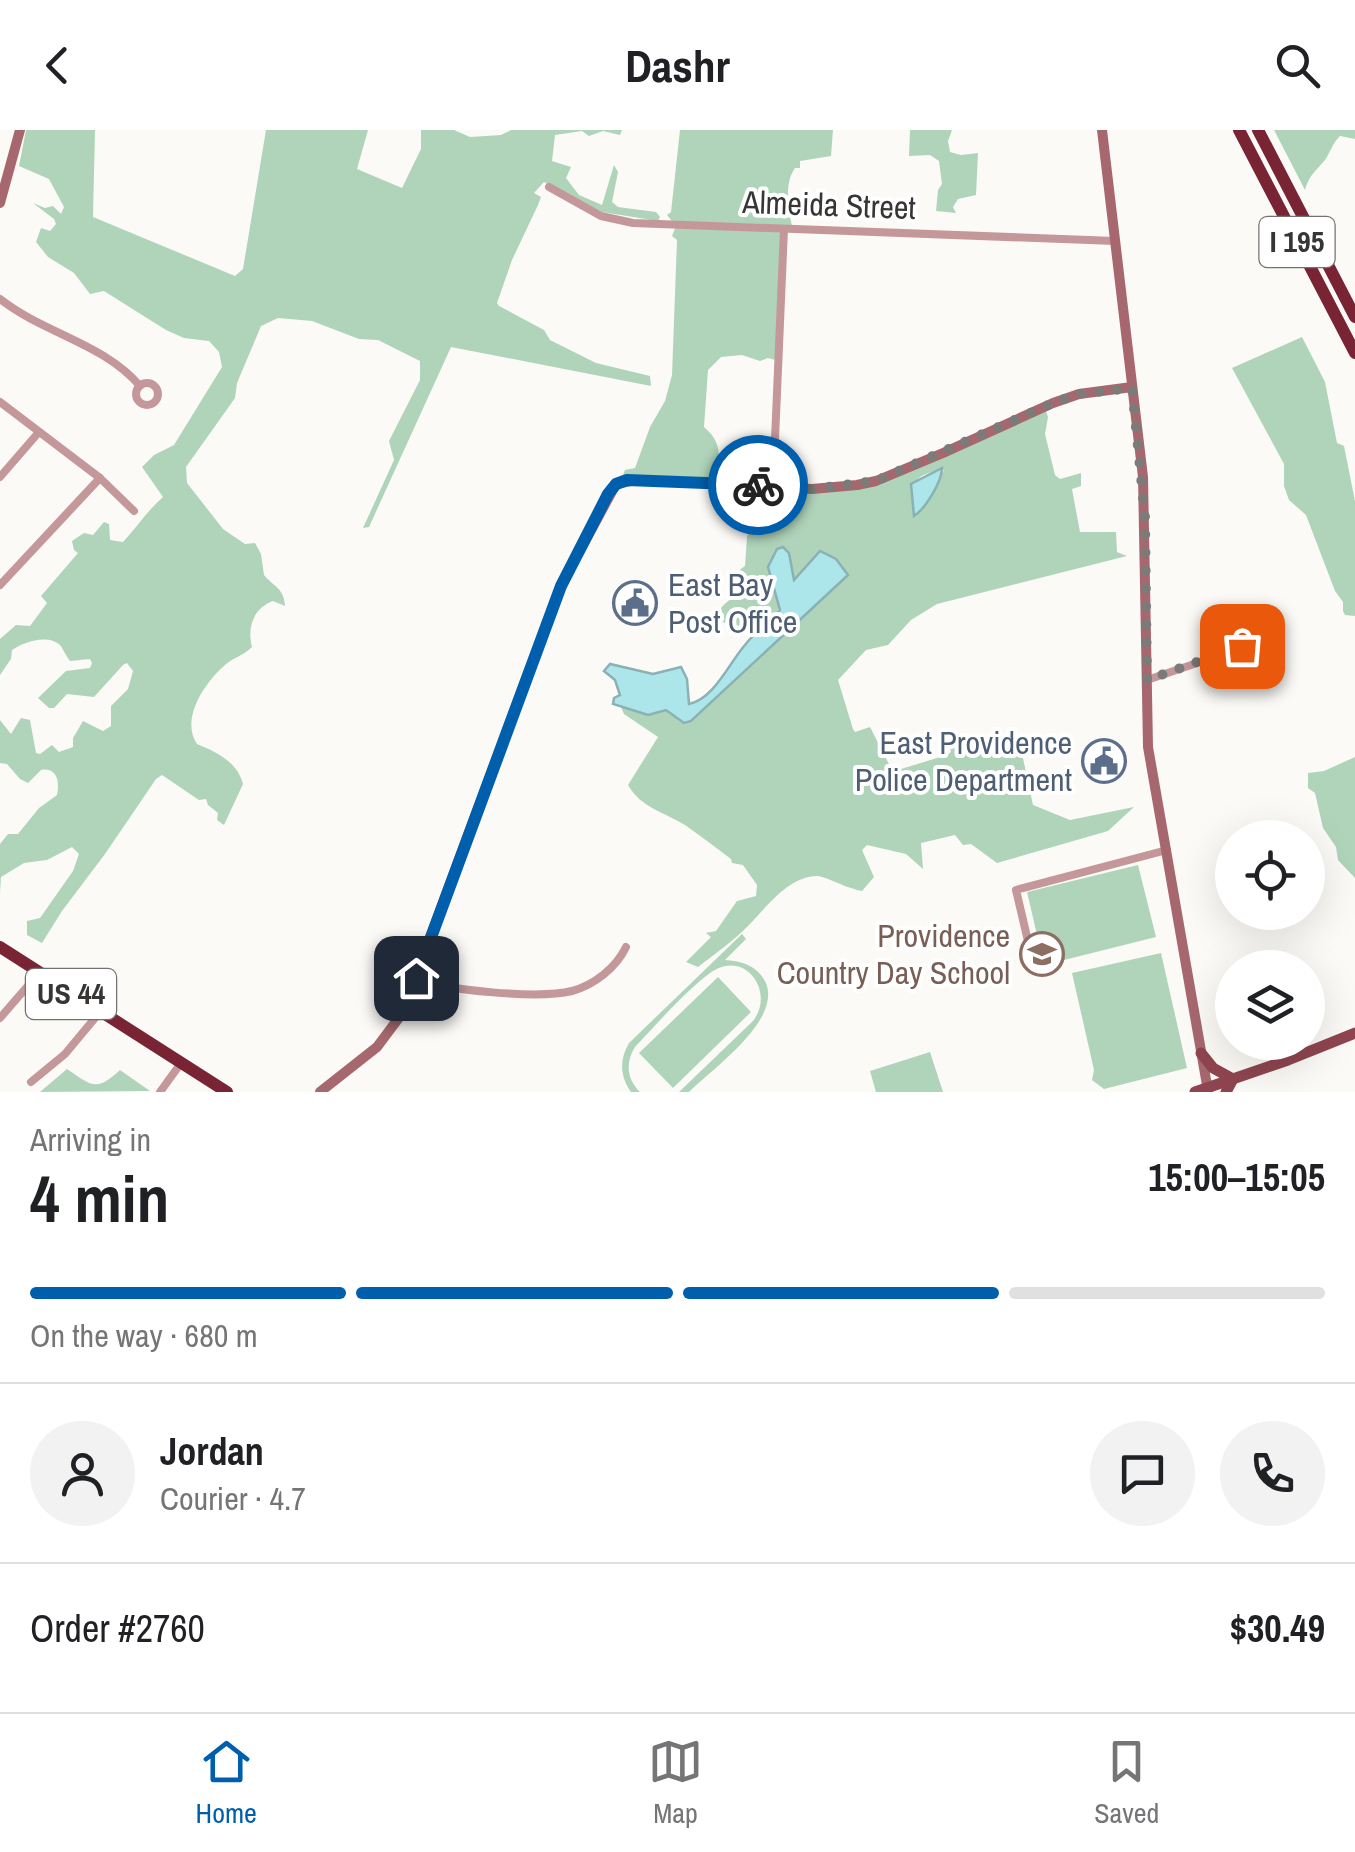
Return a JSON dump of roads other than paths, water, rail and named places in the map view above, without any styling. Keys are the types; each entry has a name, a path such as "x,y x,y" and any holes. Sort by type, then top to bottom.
{"highway":[{"name":"I 195","path":"1239,130 1355,353"},
{"name":"I 195","path":"1258,130 1355,317"},
{"name":"US 44","path":"0,947 227,1092"}],"main road":[{"path":"1203,1091 1355,1032"},
{"path":"1201,1054 1212,1068 1234,1079"},
{"path":"1226,1092 1234,1079"}],"street":[{"path":"0,203 20,130"},
{"path":"1102,130 1144,495 1148,747 1201,1054 1203,1091"},
{"name":"Almeida Street","path":"549,187 601,216 633,223 1115,242"},
{"path":"774,486 784,229"},
{"path":"0,299 20,314 117,363 140,386"},
{"path":"320,1092 386,1038 401,1016 561,586 616,484 627,480 812,489 876,481 1053,403 1079,394 1132,388"},
{"path":"0,402 100,478 134,512"},
{"path":"0,477 40,432"},
{"path":"0,585 100,478"},
{"path":"1147,680 1258,642"},
{"path":"1035,971 1016,890 1167,850"},
{"path":"416,978 435,986 467,990 574,990 608,971 626,948"},
{"path":"0,1018 40,974"},
{"path":"31,1082 65,1054 100,1012"},
{"path":"160,1092 181,1063"}],"water":[{"path":"942,468 932,495 914,516 911,484"},
{"path":"783,547 789,553 794,580 820,551 836,559 848,575 691,721 684,723 666,710 648,715 613,704 620,695 615,680 604,671 610,664 653,674 681,667 687,679 689,704 706,695 749,640 780,610 768,567 777,549"}],"place":[{"name":"East Bay Post Office","path":"635,603"},
{"name":"East Providence Police Department","path":"1104,761"},
{"name":"Providence Country Day School","path":"1042,954"}]}
